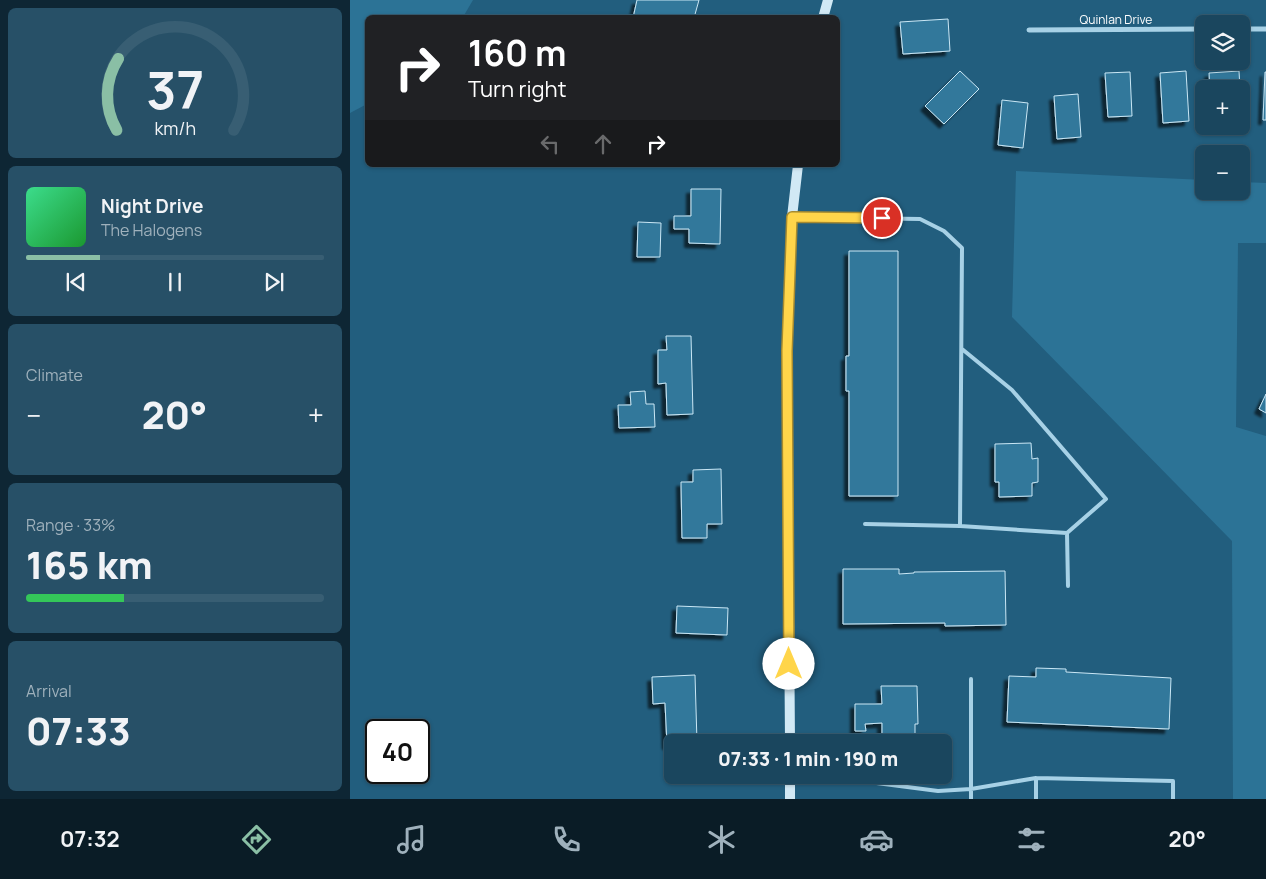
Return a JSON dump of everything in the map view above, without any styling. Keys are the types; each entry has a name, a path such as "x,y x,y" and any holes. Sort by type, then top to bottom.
{"street":[{"path":"824,15 828,0"},
{"name":"Quinlan Drive","path":"1029,30 1195,29"},
{"path":"1250,29 1266,29"},
{"path":"790,734 787,351 792,217 798,167"},
{"path":"790,784 790,799"}],"lane":[{"path":"792,217 920,218 944,231 962,248 960,526"},
{"path":"865,524 960,526 1067,533 1106,499 1012,390 962,349"},
{"path":"1067,533 1068,586"},
{"path":"970,799 971,679"},
{"path":"884,784 938,791 970,789 1036,778 1173,781 1173,799"},
{"path":"1036,778 1036,799"}],"shaded area":[{"path":"350,0 473,0 464,15 365,15 365,105 350,113"},
{"path":"1016,171 1195,180 1195,200 1250,200 1250,182 1266,183 1266,243 1238,243 1236,427 1266,436 1266,799 1233,799 1232,541 1012,317"}],"building":[{"path":"637,0 699,0 695,15 634,15"},
{"path":"948,19 950,51 903,54 900,22"},
{"path":"960,71 979,89 944,124 925,106"},
{"path":"1186,71 1189,121 1163,123 1160,73"},
{"path":"1239,71 1240,80 1209,80 1209,73"},
{"path":"1130,72 1132,116 1108,117 1105,73"},
{"path":"1265,72 1266,120 1263,120"},
{"path":"1078,94 1081,137 1057,139 1054,96"},
{"path":"1002,100 1028,103 1023,148 998,145"},
{"path":"691,189 721,189 720,244 689,243 689,229 674,229 674,216 691,216"},
{"path":"638,222 661,223 660,257 637,257"},
{"path":"849,251 898,251 898,496 849,496 849,391 846,391 846,356 849,356"},
{"path":"666,336 691,336 693,414 667,415 666,383 658,384 658,350 667,350"},
{"path":"645,391 646,404 654,404 655,427 619,428 618,405 631,405 630,392"},
{"path":"1266,394 1266,413 1259,409"},
{"path":"1031,443 1032,459 1038,458 1038,482 1032,483 1032,496 999,497 999,482 995,482 995,444"},
{"path":"721,469 722,524 707,524 707,538 682,538 681,482 693,482 693,470"},
{"path":"843,569 899,569 899,574 914,572 1005,571 1006,625 945,626 945,623 843,624"},
{"path":"677,606 728,608 727,635 676,633"},
{"path":"1036,668 1066,669 1066,672 1171,678 1169,729 1007,722 1009,676 1036,677"},
{"path":"695,675 697,734 666,734 665,703 653,704 652,677"},
{"path":"881,686 917,686 918,724 915,724 915,734 882,734 882,723 865,724 866,731 855,731 855,704 882,704"}],"route":[{"path":"789,664 787,351 792,217 882,218"}]}
